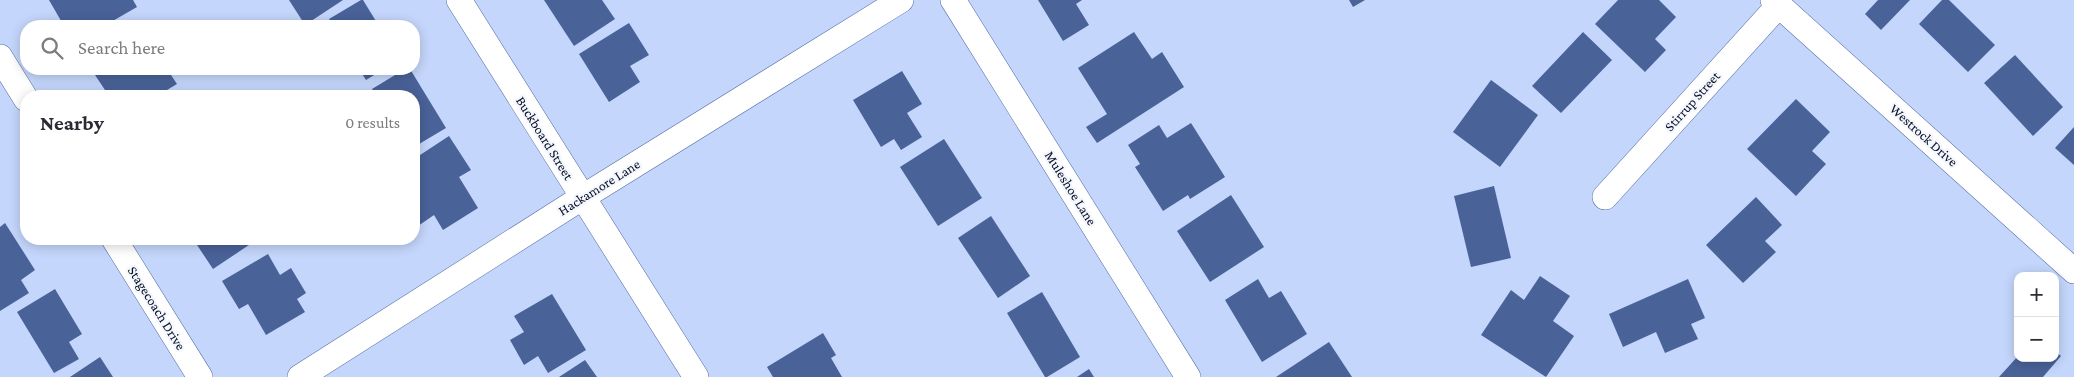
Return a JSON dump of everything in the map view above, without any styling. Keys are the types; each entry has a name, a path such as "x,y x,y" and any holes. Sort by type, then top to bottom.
{"street":[{"name":"Buckboard Street","path":"459,0 696,377"},
{"name":"Hackamore Lane","path":"300,377 583,197 901,0"},
{"name":"Muleshoe Lane","path":"953,0 1188,377"},
{"name":"Stirrup Street","path":"1605,197 1776,3"},
{"name":"Westrock Drive","path":"1776,3 2074,271"},
{"path":"0,57 20,90"},
{"name":"Stagecoach Drive","path":"118,245 200,377"}],"building":[{"path":"49,0 133,0 137,7 114,20 61,20"},
{"path":"289,0 343,0 313,20 302,20"},
{"path":"363,0 375,20 330,20"},
{"path":"544,0 602,0 615,19 574,46"},
{"path":"1038,0 1082,0 1076,4 1089,25 1063,41"},
{"path":"1349,0 1365,0 1353,7"},
{"path":"1618,0 1659,0 1676,17 1655,39 1666,50 1645,72 1595,24"},
{"path":"1878,0 1910,0 1881,30 1865,14"},
{"path":"1942,0 1949,0 1995,45 1968,72 1919,24"},
{"path":"629,23 649,55 630,66 640,82 609,102 579,54"},
{"path":"1134,32 1152,59 1162,52 1184,87 1097,143 1086,127 1107,114 1078,68"},
{"path":"1583,32 1612,60 1561,113 1532,86"},
{"path":"2015,55 2063,107 2033,136 1984,83"},
{"path":"902,71 922,104 907,113 922,137 901,150 894,139 881,147 853,100"},
{"path":"95,75 171,75 177,84 167,90 105,90"},
{"path":"363,75 374,75 366,80"},
{"path":"395,75 414,75 446,128 420,143 420,90 372,89"},
{"path":"1491,80 1538,115 1500,167 1453,132"},
{"path":"1796,99 1830,132 1812,151 1826,164 1796,196 1747,149"},
{"path":"1191,123 1225,177 1190,199 1188,195 1163,211 1135,167 1140,164 1128,145 1159,125 1167,138"},
{"path":"2074,127 2074,165 2055,148"},
{"path":"449,136 471,170 459,177 478,208 443,230 434,215 420,225 420,155"},
{"path":"944,139 982,198 938,226 900,167"},
{"path":"1494,186 1511,258 1471,267 1454,196"},
{"path":"1231,195 1264,247 1210,282 1177,231"},
{"path":"1756,197 1782,225 1765,241 1776,252 1743,283 1706,245"},
{"path":"991,216 1030,276 998,298 958,238"},
{"path":"5,223 35,270 21,280 29,293 0,311 0,227"},
{"path":"197,245 249,245 213,269"},
{"path":"268,254 280,275 291,268 306,293 297,299 305,312 266,335 248,304 239,309 222,281"},
{"path":"1540,276 1570,296 1553,321 1574,336 1546,377 1481,335 1511,290 1524,300"},
{"path":"1258,279 1269,298 1281,291 1307,334 1262,362 1225,300"},
{"path":"1688,279 1705,318 1691,324 1698,339 1665,353 1656,332 1623,347 1609,314"},
{"path":"55,289 82,334 69,342 79,359 54,373 17,312"},
{"path":"1042,292 1080,357 1047,377 1045,377 1007,313"},
{"path":"552,294 586,350 548,373 538,356 524,365 510,340 524,332 514,316"},
{"path":"823,333 836,355 831,358 842,377 773,377 767,367"},
{"path":"1329,342 1352,377 1276,377"},
{"path":"100,357 113,377 70,377"},
{"path":"585,360 597,377 559,377"},
{"path":"2014,360 2014,362 2056,362 2043,377 1999,377"},
{"path":"1089,369 1094,377 1077,377"}]}
